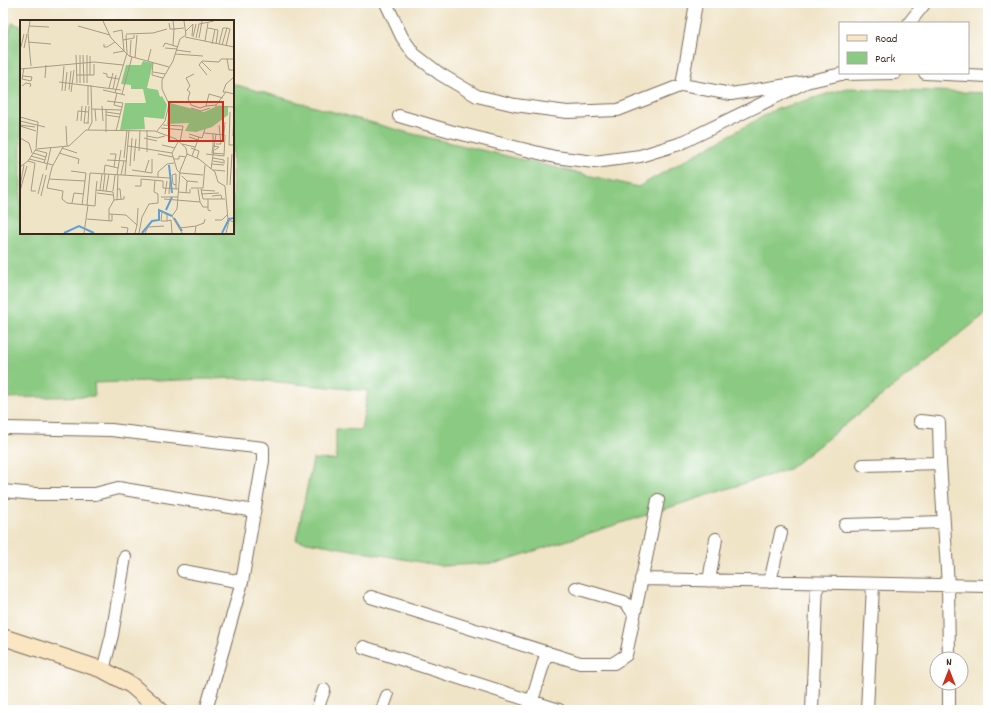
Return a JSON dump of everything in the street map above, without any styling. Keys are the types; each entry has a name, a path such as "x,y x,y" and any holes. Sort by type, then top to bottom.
{"street":[{"path":"386,3 402,37 414,54 440,74 477,96 514,105 567,112 618,110 682,85 731,94 806,82 844,74"},
{"path":"682,85 696,3"},
{"path":"910,22 925,3"},
{"path":"946,74 988,76"},
{"path":"399,116 450,131 555,157 594,162 640,156 679,144 806,82"},
{"path":"920,420 939,423 943,522 948,586 949,651"},
{"path":"3,428 111,430 263,448 263,461 242,582 206,710"},
{"path":"863,465 940,463"},
{"path":"3,491 35,494 94,494 118,488 254,511"},
{"path":"371,597 580,663 614,663 626,655 658,500"},
{"path":"845,525 943,522"},
{"path":"770,582 781,533"},
{"path":"709,581 716,539"},
{"path":"103,670 112,635 125,557"},
{"path":"183,571 242,582"},
{"path":"641,579 817,584 988,586"},
{"path":"812,710 817,584"},
{"path":"867,710 872,585"},
{"path":"576,588 624,602 634,614"},
{"path":"3,637 103,670 131,685 160,710"},
{"path":"364,647 530,706 559,710"},
{"path":"530,706 547,652"},
{"path":"317,710 324,690"},
{"path":"949,691 949,710"},
{"path":"382,710 387,696"}],"green space":[{"path":"12,23 20,26 20,234 234,234 234,84 405,132 638,187 774,110 847,88 988,93 988,312 789,469 497,563 442,566 296,540 313,459 336,460 336,429 361,430 368,391 238,378 94,383 95,396 3,398 3,54"}]}
